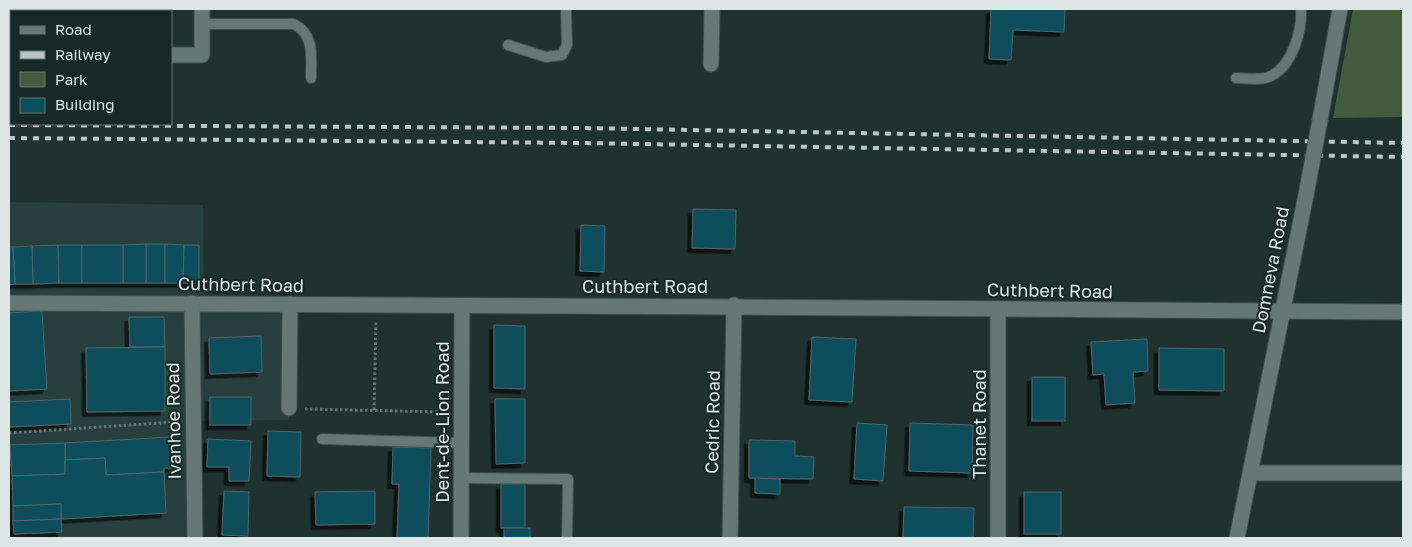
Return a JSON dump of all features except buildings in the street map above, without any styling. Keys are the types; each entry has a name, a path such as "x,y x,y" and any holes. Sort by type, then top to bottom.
{"street":[{"path":"172,55 202,55 202,9"},
{"path":"711,64 712,9"},
{"name":"Domneva Road","path":"1237,538 1306,195 1340,9"},
{"name":"Cuthbert Road","path":"9,303 462,306 734,305 1403,312"},
{"name":"Ivanhoe Road","path":"192,303 195,538"},
{"path":"290,304 290,408"},
{"name":"Cedric Road","path":"730,538 734,305"},
{"name":"Dent-de-Lion Road","path":"461,538 462,306"},
{"name":"Thanet Road","path":"998,309 998,538"},
{"path":"1251,473 1403,474"}],"lane":[{"path":"508,45 546,57 562,55 567,45 566,9"},
{"path":"1236,78 1261,78 1279,70 1288,58 1298,35 1301,9"},
{"path":"202,24 294,24 303,29 308,35 311,46 311,78"},
{"path":"322,439 461,443"},
{"path":"461,478 568,479 567,538"}],"path":[{"path":"374,410 376,305"},
{"path":"290,408 462,412"},
{"path":"9,433 193,421"}],"shaded area":[{"path":"9,202 203,205 204,303 290,304 289,420 193,421 195,538 9,538"}],"green space":[{"path":"1353,9 1403,9 1403,117 1333,118"}],"railway":[{"path":"9,125 581,128 1403,143"},
{"path":"9,138 581,143 1403,157"}]}
